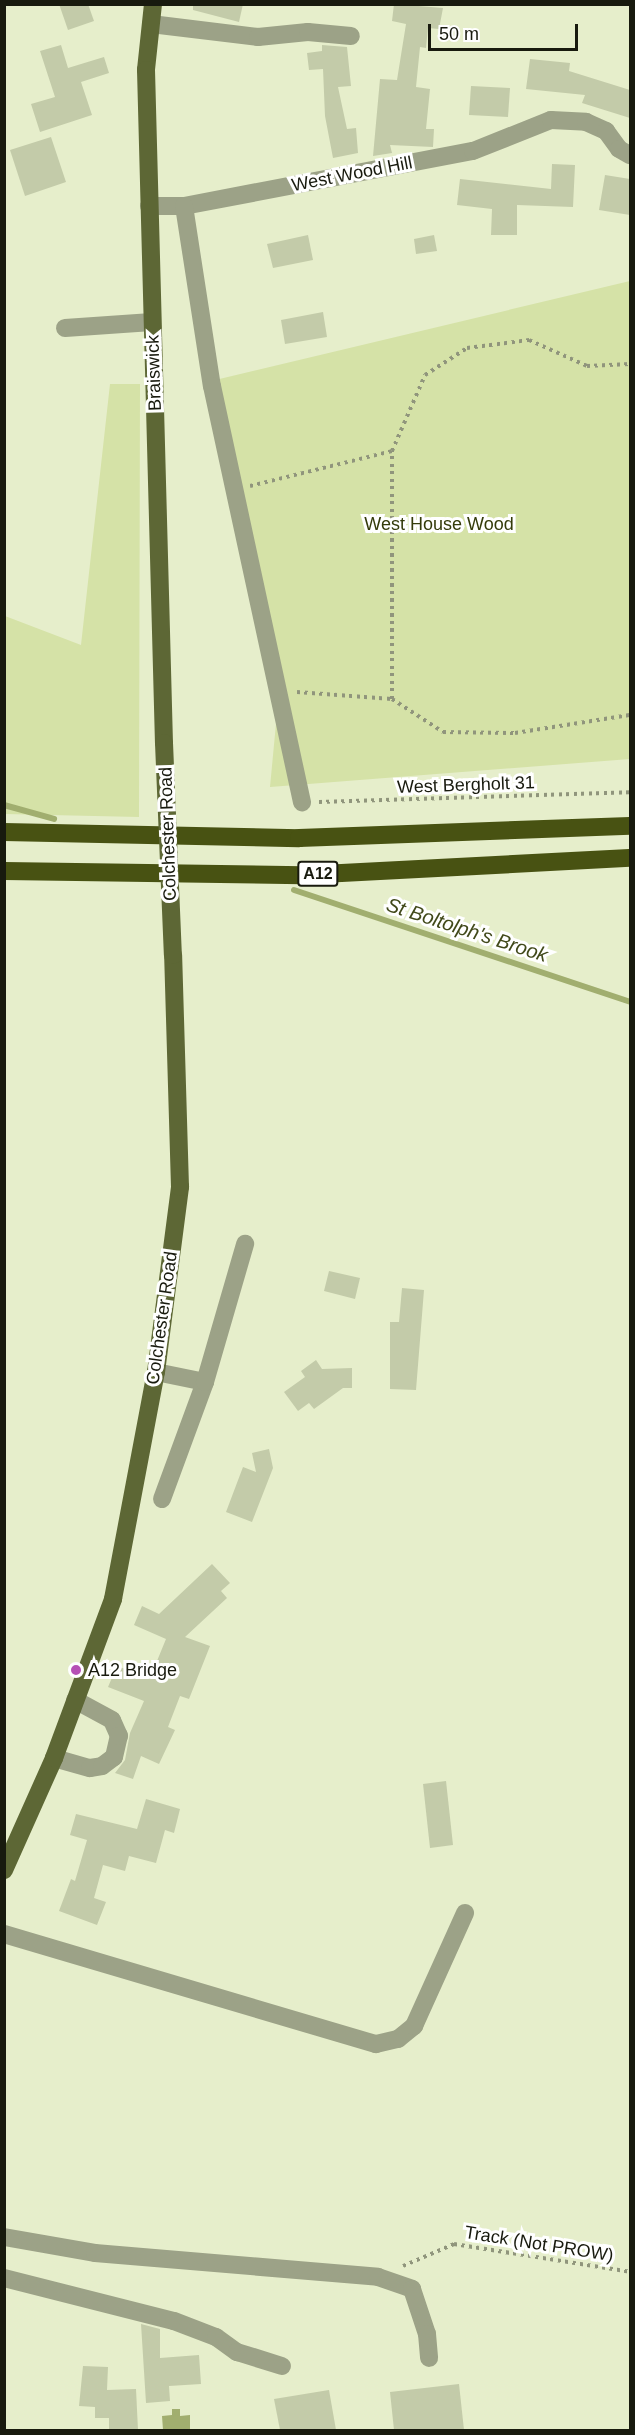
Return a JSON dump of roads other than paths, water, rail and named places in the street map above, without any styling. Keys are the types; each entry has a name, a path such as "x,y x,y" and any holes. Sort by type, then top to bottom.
{"highway":[{"name":"A12","path":"4,832 299,838 630,826"},
{"name":"A12","path":"4,871 303,875 630,858"}],"main road":[{"name":"Braiswick","path":"153,4 146,70 164,743"},
{"name":"Colchester Road","path":"4,1870 54,1758 112,1599 156,1372 180,1187 164,743"}],"street":[{"path":"151,24 258,37 308,32 351,36"},
{"name":"West Wood Hill","path":"149,206 184,206 473,151 551,120 585,122 606,131 619,149 630,155"},
{"path":"184,206 212,386 302,802"},
{"path":"65,328 152,322"},
{"path":"162,1499 205,1382 245,1244"},
{"path":"156,1372 205,1382"},
{"path":"54,1758 90,1768 102,1767 114,1756 119,1736 112,1720 75,1700"},
{"path":"4,1934 376,2044 398,2039 414,2026 465,1914"},
{"path":"4,2237 95,2253 378,2277 412,2289 428,2334 429,2358"},
{"path":"4,2278 143,2311 216,2337 237,2352 282,2366"}],"waterway":[{"path":"4,805 54,819"},
{"name":"St Boltolph's Brook","path":"294,890 630,1002"}],"place":[{"name":"A12 Bridge","path":"76,1670"}],"park label":[{"name":"West House Wood","path":"439,524"}]}
